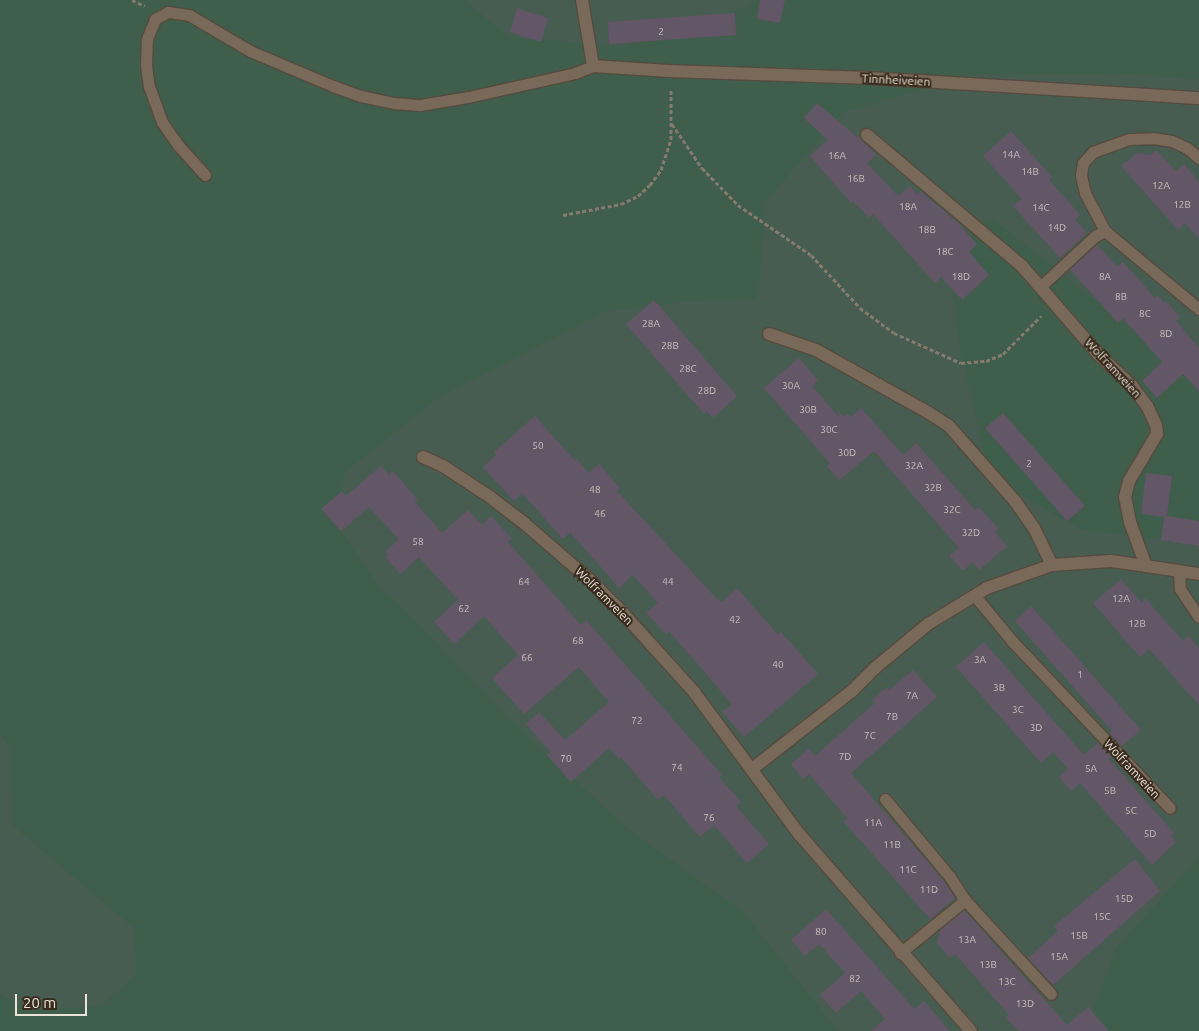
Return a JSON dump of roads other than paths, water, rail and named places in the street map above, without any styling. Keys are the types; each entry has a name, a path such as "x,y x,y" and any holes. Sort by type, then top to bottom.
{"street":[{"path":"582,0 593,66"},
{"name":"Tinnheiveien","path":"593,66 670,71 870,78 1199,98"},
{"name":"Wolframveien","path":"866,134 1022,266 1099,355 1130,385 1147,406 1156,425 1156,434 1128,480 1125,497 1130,522 1146,566"},
{"path":"770,334 816,350 921,408 948,426 1015,501 1034,528 1052,565"},
{"name":"Wolframveien","path":"424,457 443,466 490,497 524,523 592,582 694,692 800,836 900,953 971,1031"},
{"path":"752,769 853,690 875,668 928,624 974,595 1017,576 1052,565 1111,561 1199,574"}],"lane":[{"path":"205,175 178,145 162,122 149,87 146,65 147,40 155,19 168,12 189,15 250,51 333,86 361,96 395,104 420,105 468,97 575,73 593,66"},
{"path":"1199,158 1187,148 1172,141 1153,138 1129,139 1093,152 1083,163 1081,175 1085,193 1105,231 1199,309"},
{"path":"1041,286 1095,236 1105,231"},
{"path":"1179,572 1180,589 1199,617"},
{"name":"Wolframveien","path":"974,595 1013,642 1170,808"},
{"path":"885,799 950,876 965,900 1051,994"},
{"path":"900,953 965,900"}]}
